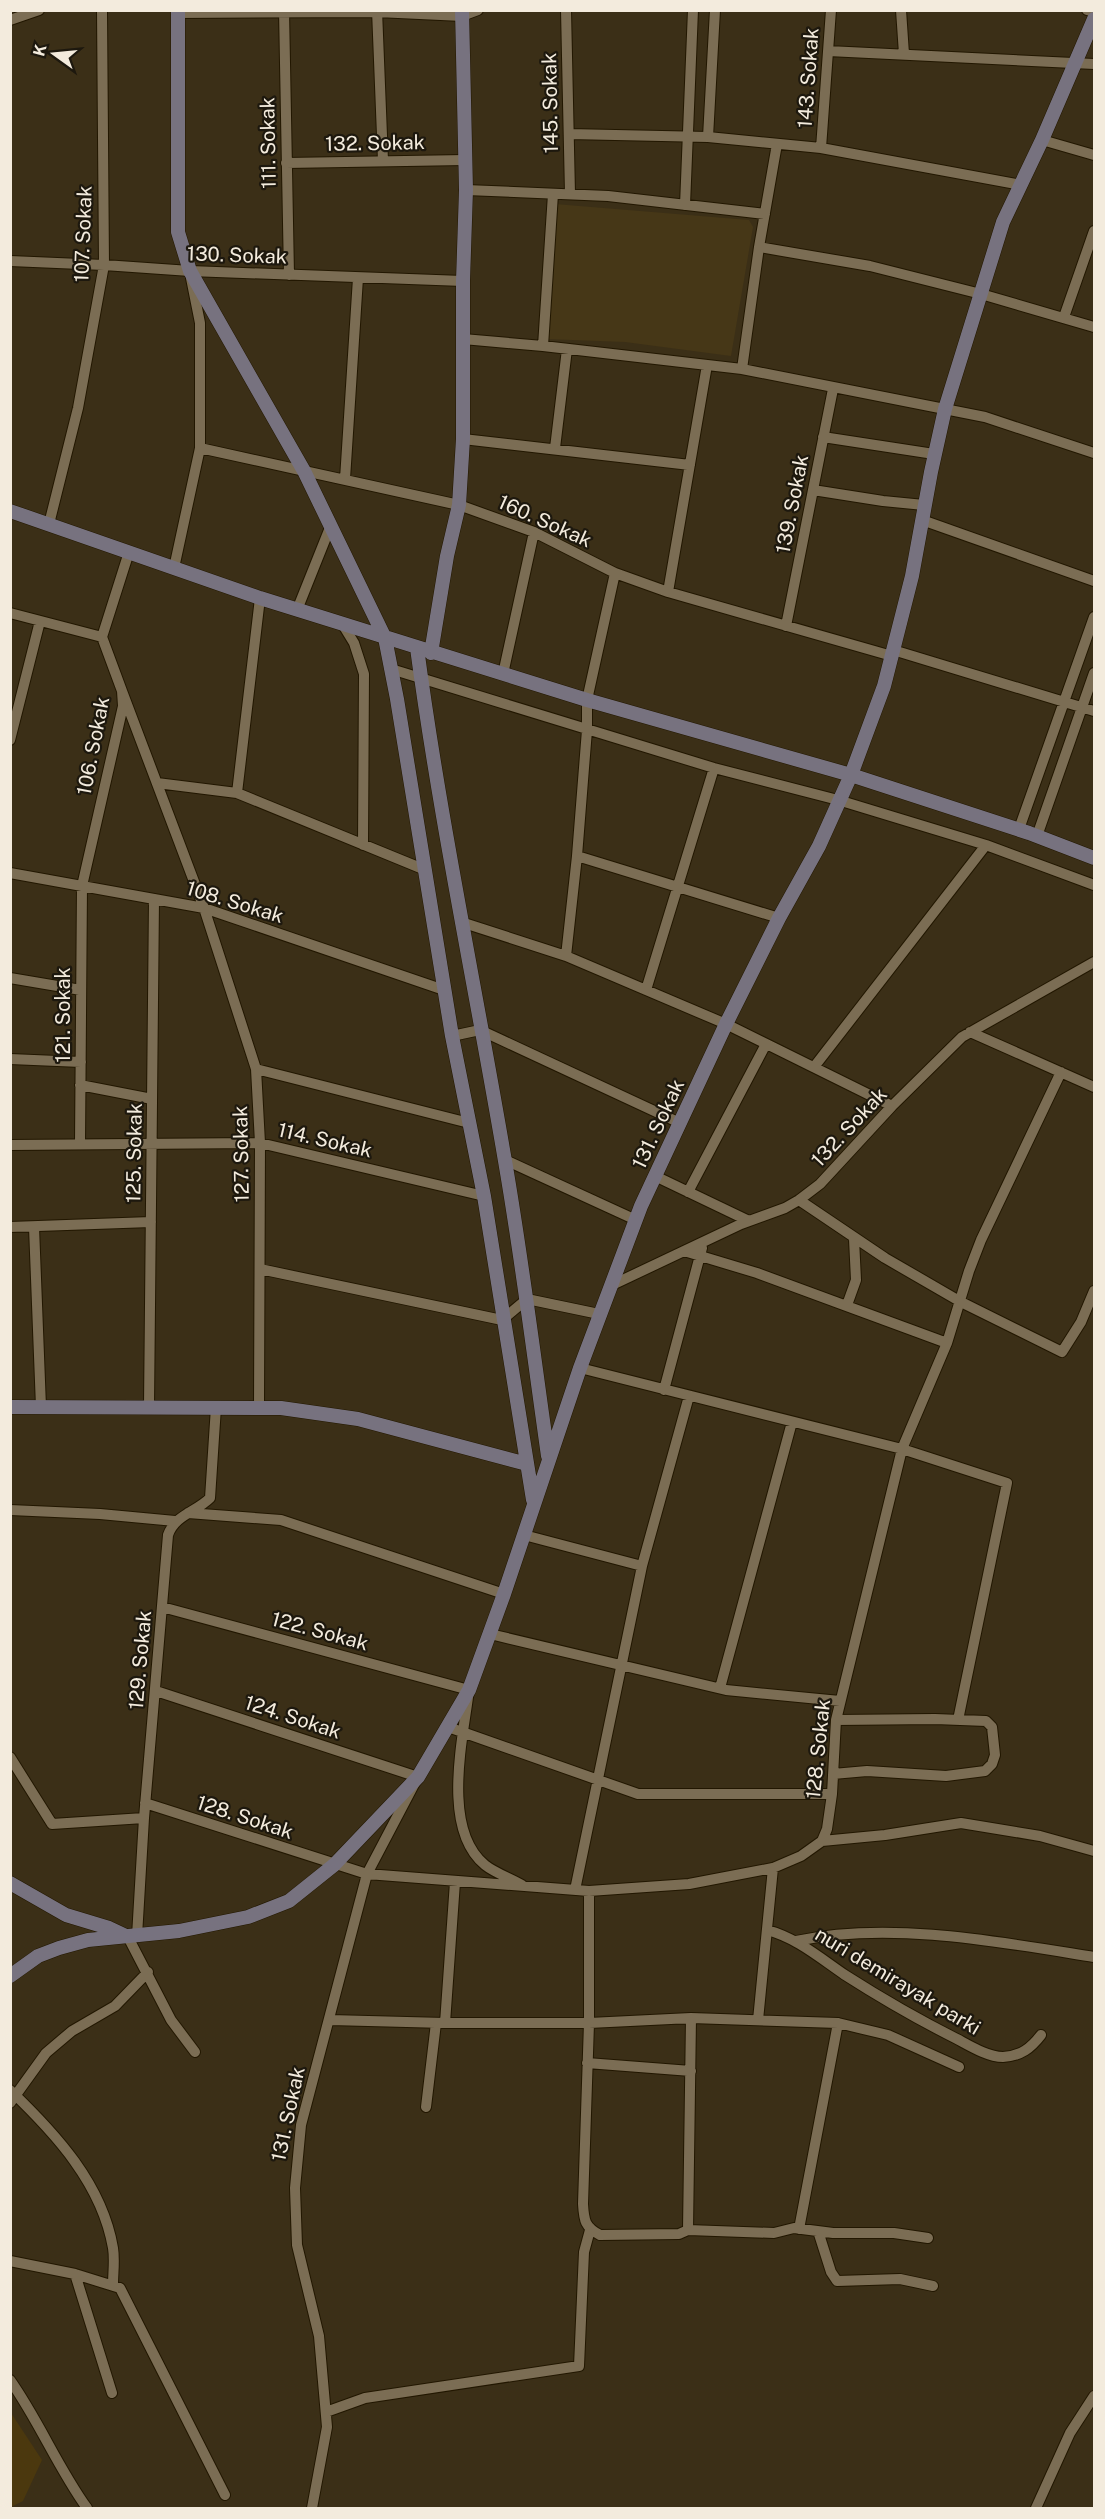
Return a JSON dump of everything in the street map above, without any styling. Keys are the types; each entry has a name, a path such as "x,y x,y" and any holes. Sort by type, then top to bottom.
{"street":[{"path":"10,20 39,10"},
{"name":"107. Sokak","path":"49,524 78,408 104,264 102,10"},
{"path":"174,568 200,448 200,323 190,271 178,232 178,12 462,13 478,10"},
{"name":"145. Sokak","path":"566,10 570,194"},
{"path":"685,205 693,10"},
{"path":"708,137 715,10"},
{"name":"143. Sokak","path":"821,148 831,10"},
{"path":"901,10 904,54"},
{"path":"1087,10 1095,12"},
{"name":"111. Sokak","path":"284,11 289,275"},
{"path":"377,11 383,161"},
{"path":"431,652 447,556 459,505 463,439 463,281 466,189 462,13"},
{"name":"131. Sokak","path":"312,2508 327,2427 319,2336 297,2245 295,2188 301,2125 367,1874 418,1777 469,1690 504,1594 579,1368 636,1220 726,1024 779,918 819,846 851,775 884,686 912,576 934,454 945,409 1004,222 1095,19"},
{"path":"828,51 1095,64"},
{"path":"568,134 708,137 821,148 1021,185"},
{"path":"1042,140 1095,155"},
{"path":"742,369 759,247 777,144"},
{"name":"132. Sokak","path":"286,163 465,160"},
{"path":"466,189 570,194 765,214"},
{"path":"543,346 553,194"},
{"path":"1064,317 1095,231"},
{"path":"759,247 870,266 981,294 1095,327"},
{"name":"130. Sokak","path":"10,261 104,264 190,271 463,281"},
{"path":"190,271 304,471 385,638 452,1036 484,1196 502,1320 534,1505"},
{"path":"345,479 358,278"},
{"path":"463,339 742,369 832,389 985,417 1095,453"},
{"path":"555,448 567,349"},
{"path":"668,592 707,365"},
{"name":"139. Sokak","path":"786,626 832,389"},
{"path":"823,437 934,454"},
{"path":"463,439 690,465"},
{"name":"160. Sokak","path":"200,448 459,505 534,532 615,573 668,592 1095,711"},
{"path":"813,490 924,505"},
{"path":"10,511 343,625 587,700 851,775 1019,829 1095,858"},
{"path":"922,520 1095,581"},
{"path":"297,610 331,525"},
{"path":"503,674 534,532"},
{"path":"10,613 102,638 129,552"},
{"path":"566,956 577,856 587,730 587,700 615,573"},
{"path":"237,794 260,598"},
{"path":"1019,829 1095,617"},
{"path":"10,740 40,621"},
{"path":"343,625 354,643 364,674 363,845"},
{"name":"106. Sokak","path":"82,886 123,706 122,691 102,638"},
{"path":"417,648 461,922 505,1160 527,1299 548,1458"},
{"path":"391,669 714,768 838,800 986,845 1095,885"},
{"path":"1037,836 1095,673"},
{"name":"127. Sokak","path":"122,691 204,908 256,1069 260,1143 259,1407"},
{"path":"646,990 714,768"},
{"path":"157,783 237,794 423,869"},
{"path":"814,1067 986,845"},
{"path":"577,856 779,918"},
{"name":"108. Sokak","path":"10,873 204,908 444,990"},
{"name":"121. Sokak","path":"80,1144 82,886"},
{"name":"125. Sokak","path":"149,1407 154,899"},
{"path":"461,922 566,956 726,1024 892,1106"},
{"name":"132. Sokak","path":"610,1286 799,1200 820,1184 892,1106 970,1032 1095,962"},
{"path":"10,978 81,990"},
{"path":"452,1036 480,1030 680,1124"},
{"path":"970,1032 1095,1087"},
{"path":"688,1192 766,1044"},
{"path":"10,1059 81,1062"},
{"path":"256,1069 469,1123"},
{"name":"128. Sokak","path":"822,1841 827,1829 832,1794 836,1720 902,1449 947,1343 969,1271 998,1201 1061,1072"},
{"path":"80,1085 152,1099"},
{"name":"114. Sokak","path":"10,1146 260,1143 484,1196"},
{"path":"505,1160 636,1220"},
{"path":"655,1176 750,1221"},
{"path":"799,1200 854,1239 961,1302 1062,1352 1081,1322 1095,1291"},
{"path":"10,1227 151,1222"},
{"path":"34,1227 41,1407"},
{"path":"847,1305 856,1280 854,1239"},
{"path":"664,1390 703,1242"},
{"path":"684,1251 700,1254 847,1305 947,1343"},
{"path":"260,1269 502,1320"},
{"path":"527,1299 600,1314"},
{"path":"502,1320 527,1299"},
{"path":"579,1368 902,1449 1006,1483 958,1720"},
{"path":"575,1890 642,1566 689,1396"},
{"path":"10,1407 259,1407 358,1419 527,1464"},
{"path":"10,1510 175,1521 210,1498 216,1407"},
{"path":"720,1688 792,1422"},
{"path":"188,1513 281,1520 504,1594"},
{"name":"129. Sokak","path":"133,1937 168,1535 175,1521"},
{"path":"524,1535 642,1566"},
{"name":"122. Sokak","path":"162,1607 469,1690"},
{"path":"490,1634 720,1688 840,1701"},
{"path":"469,1690 457,1797 463,1834 485,1865 526,1887"},
{"name":"124. Sokak","path":"156,1691 418,1777"},
{"path":"833,1774 867,1771 946,1776 985,1771 992,1764 995,1755 992,1727 986,1721 836,1720"},
{"path":"448,1727 638,1794 832,1794"},
{"path":"10,1757 52,1824 144,1818"},
{"name":"131. Sokak","path":"10,1976 39,1956 59,1947 88,1940 179,1931 248,1917 289,1901 334,1865 418,1777"},
{"name":"128. Sokak","path":"145,1803 367,1874 455,1882"},
{"path":"426,2107 440,2023 455,1882 589,1891 690,1884 773,1868 801,1856 822,1841 885,1835 961,1823 1040,1836 1095,1851"},
{"path":"758,2020 773,1868"},
{"path":"10,1883 66,1915 133,1937 171,2020 195,2052"},
{"path":"589,1891 589,2023 583,2204 584,2223 590,2230 600,2235 679,2234 688,2230 774,2233 799,2229 894,2233 928,2238"},
{"name":"nuri demirayak parki","path":"767,1930 783,1934 796,1941 847,1976 945,2033 993,2055 1002,2057 1020,2054 1034,2044 1041,2035"},
{"path":"796,1941 830,1934 975,1938 1095,1957"},
{"path":"113,2285 113,2250 104,2209 88,2179 12,2096 46,2053 72,2031 115,2006 148,1972"},
{"path":"330,2020 589,2023 692,2018 838,2023 888,2035 959,2067"},
{"path":"688,2230 692,2018"},
{"path":"799,2229 838,2023"},
{"path":"587,2063 691,2071"},
{"path":"326,2412 365,2398 579,2366 584,2253 590,2230"},
{"path":"818,2231 831,2272 837,2281 900,2279 933,2286"},
{"path":"10,2261 75,2274 120,2288 225,2495"},
{"path":"75,2274 112,2392"},
{"path":"10,2380 28,2405 75,2491 87,2508"},
{"path":"1036,2508 1070,2433 1095,2396"}],"shaded area":[{"path":"555,204 749,220 753,227 731,356 625,342 546,339"},
{"path":"11,2413 42,2460 23,2501 11,2507"}]}
